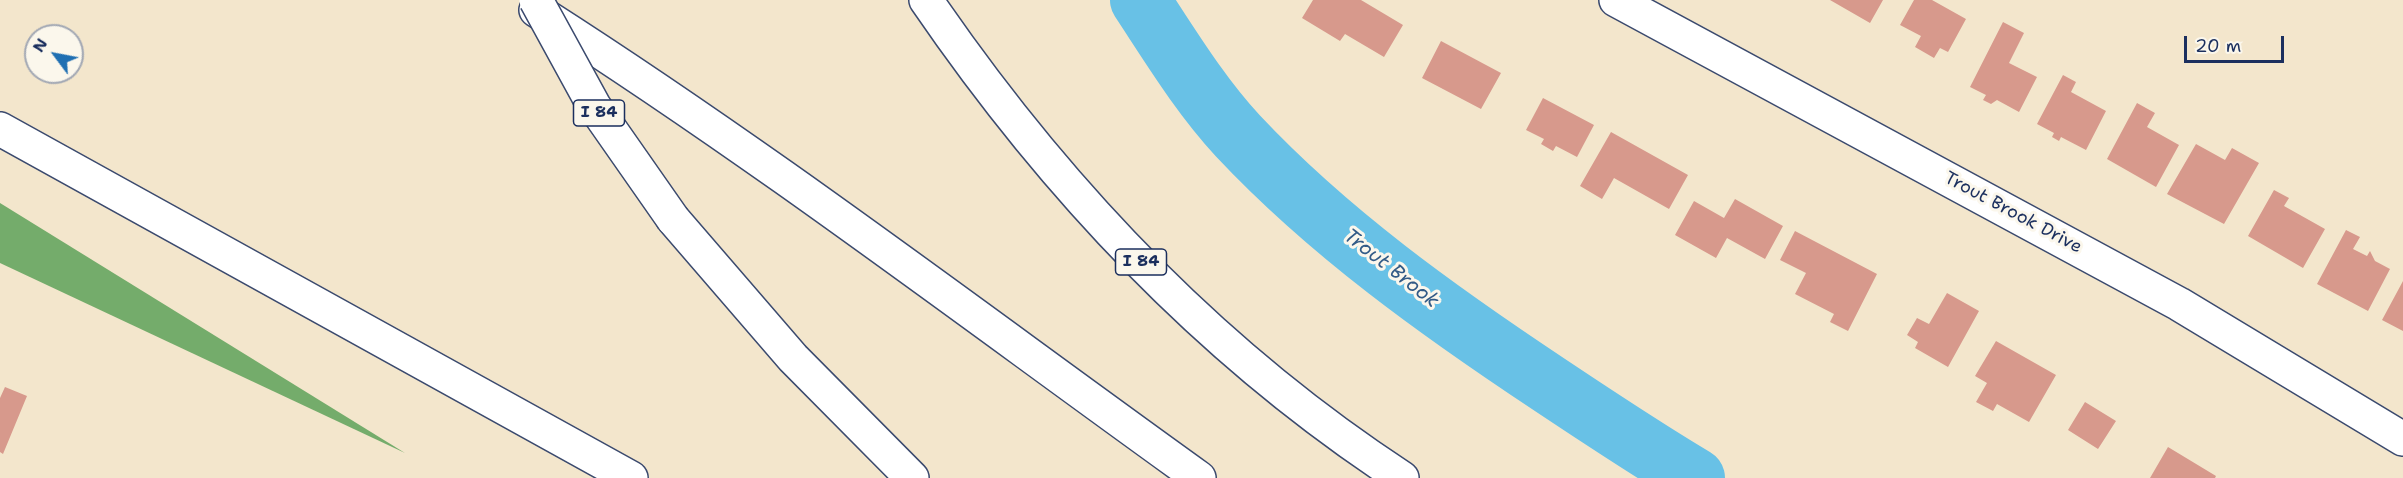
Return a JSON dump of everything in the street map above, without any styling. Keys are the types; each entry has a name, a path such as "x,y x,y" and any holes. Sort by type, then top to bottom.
{"main road":[{"path":"520,0 636,73 747,149 1199,478"},
{"name":"I 84","path":"536,0 594,106 672,219 793,358 912,478"},
{"name":"I 84","path":"926,0 990,89 1119,241 1228,348 1306,410 1402,478"},
{"name":"Trout Brook Drive","path":"1616,0 2179,304 2403,439"},
{"path":"0,129 631,478"}],"green space":[{"path":"0,203 405,453 0,263"}],"building":[{"path":"1313,0 1361,0 1403,25 1384,57 1345,34 1340,41 1302,18"},
{"path":"1830,0 1883,0 1870,23"},
{"path":"1914,0 1932,0 1966,19 1948,52 1940,48 1934,58 1915,47 1921,36 1900,25"},
{"path":"2003,22 2024,33 2009,63 2037,77 2019,112 1997,100 1991,104 1983,100 1986,95 1970,87"},
{"path":"1441,41 1501,73 1481,109 1422,78"},
{"path":"2063,75 2076,82 2071,92 2106,111 2086,150 2061,137 2059,141 2052,137 2054,133 2037,124"},
{"path":"1543,98 1594,125 1577,157 1556,146 1553,151 1541,144 1544,139 1526,130"},
{"path":"2137,103 2155,113 2147,127 2179,145 2156,187 2107,159"},
{"path":"1611,132 1688,175 1669,209 1614,178 1602,199 1580,186"},
{"path":"2196,144 2225,160 2232,148 2259,163 2224,224 2167,194"},
{"path":"2274,190 2289,198 2284,206 2325,229 2303,268 2248,236"},
{"path":"1735,199 1783,226 1765,259 1727,238 1716,258 1675,235 1694,201 1724,218"},
{"path":"2346,230 2360,237 2353,249 2367,256 2370,251 2375,261 2390,269 2368,311 2317,284"},
{"path":"1795,231 1877,274 1848,331 1830,322 1834,314 1795,294 1806,273 1780,260"},
{"path":"2403,281 2403,331 2382,320"},
{"path":"1947,293 1979,311 1948,367 1915,348 1918,342 1907,335 1917,318 1929,324"},
{"path":"1996,341 2056,375 2029,422 1997,404 1993,411 1976,402 1987,383 1975,376"},
{"path":"5,387 27,396 3,454 0,452 0,398"},
{"path":"2085,402 2116,421 2098,449 2068,430"},
{"path":"2168,447 2216,476 2215,478 2150,478"}],"waterway":[{"name":"Trout Brook","path":"1140,0 1186,70 1224,120 1273,172 1310,206 1387,270 1468,329 1604,421 1695,478"}]}
